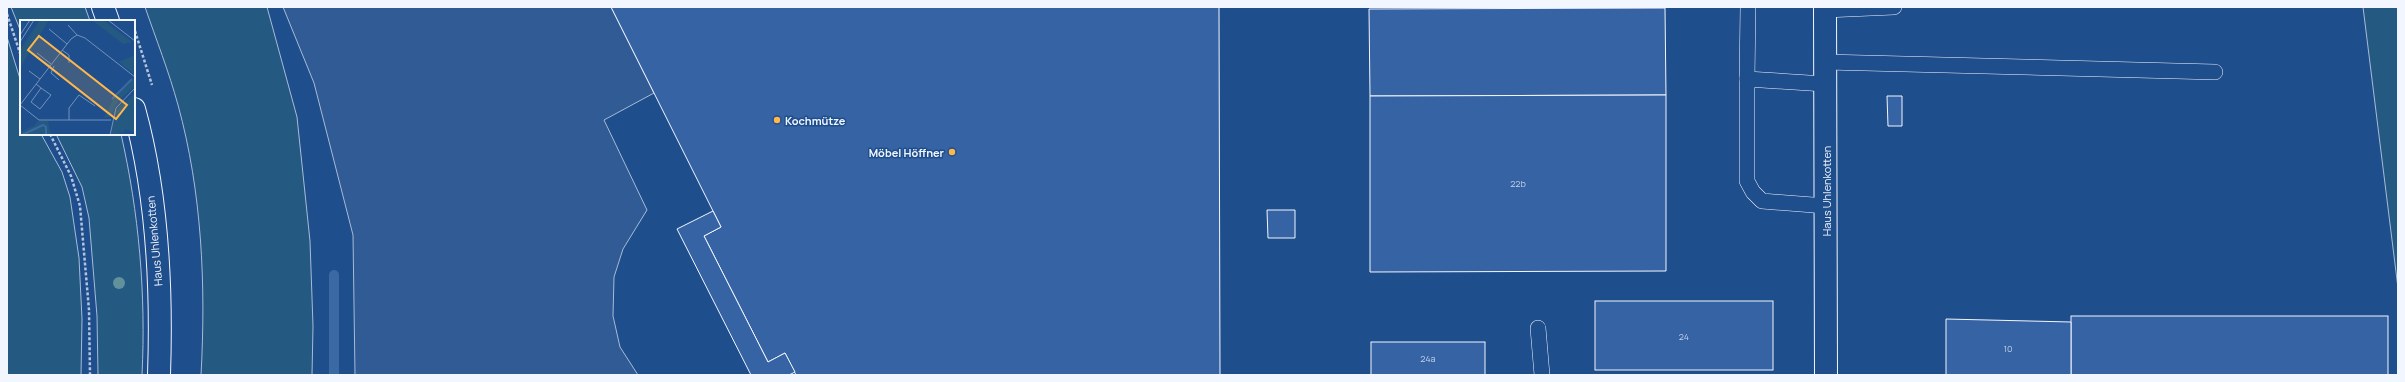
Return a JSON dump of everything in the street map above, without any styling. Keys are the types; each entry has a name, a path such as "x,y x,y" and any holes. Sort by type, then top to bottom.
{"street":[{"path":"103,7 108,20"},
{"name":"Haus Uhlenkotten","path":"1825,8 1826,375"},
{"name":"Haus Uhlenkotten","path":"135,114 147,177 156,254 160,327 159,375"}],"lane":[{"path":"1748,7 1747,181 1753,192 1762,200 1826,206"},
{"path":"1825,8 1894,7"},
{"path":"1825,62 2215,72"},
{"path":"1747,79 1826,84"},
{"path":"1538,328 1542,375"}],"path":[{"path":"7,14 20,53"},
{"path":"50,135 71,176 80,206 89,310 90,375"}],"shaded area":[{"path":"11,7 85,7 90,20 20,20 20,30"},
{"path":"145,7 267,7 297,117 310,241 313,326 312,375 201,375 203,307 202,273 197,205 192,171 178,105 167,68"},
{"path":"283,7 611,7 654,93 604,120 647,210 623,249 614,277 613,316 620,347 638,375 355,375 353,235 314,83"},
{"path":"2363,7 2398,7 2398,288"},
{"path":"7,37 20,79 20,135 42,135 62,172 70,197 79,258 82,319 81,375 7,375"},
{"path":"56,135 121,135 137,224 140,254 143,314 142,375 98,375 97,316 89,218 82,187"}],"building":[{"name":"Möbel Höffner","path":"611,7 1219,7 1220,375 796,375 785,353 768,362 704,236 721,227"},
{"path":"1665,8 1666,95 1370,96 1369,9"},
{"path":"1666,95 1666,271 1370,272 1370,96"},
{"path":"1887,96 1902,96 1902,126 1888,126"},
{"path":"1267,210 1295,210 1295,238 1268,238"},
{"path":"713,211 721,227 704,236 768,362 785,353 795,372 789,375 751,375 677,229"},
{"path":"1595,301 1773,301 1773,370 1595,370"},
{"path":"2071,316 2388,316 2388,375 2071,375"},
{"path":"1946,319 2071,322 2071,375 1946,375"},
{"path":"1371,342 1485,342 1485,375 1371,375"}],"waterway":[{"path":"334,275 334,375"}],"place":[{"name":"Kochmütze","path":"777,120"},
{"name":"Möbel Höffner","path":"952,152"}]}
